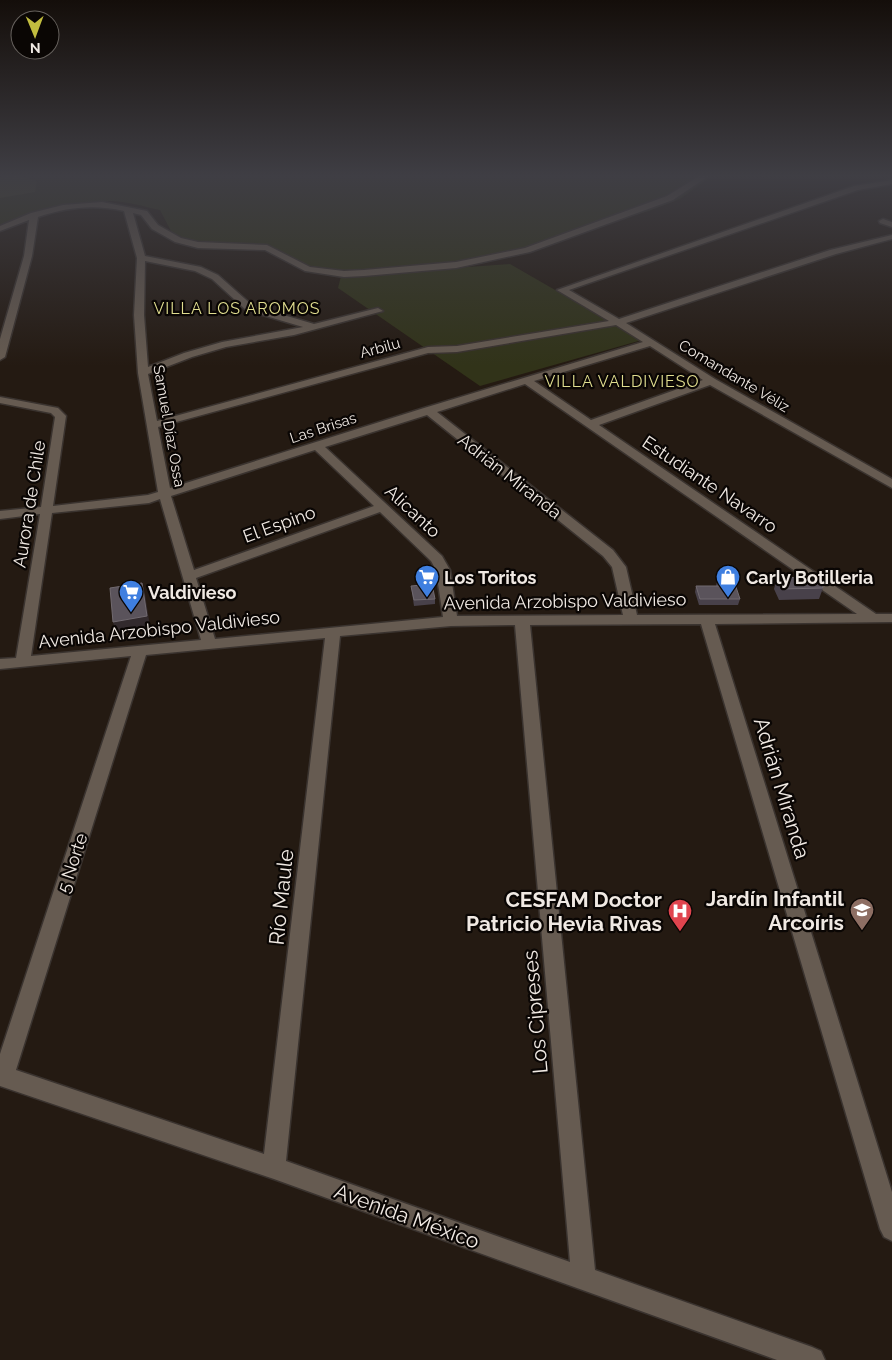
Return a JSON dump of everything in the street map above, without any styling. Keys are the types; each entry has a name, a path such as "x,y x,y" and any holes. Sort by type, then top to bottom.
{"street":[{"path":"0,357 28,256 31,238"},
{"name":"Samuel Díaz Ossa","path":"136,238 141,258 139,315 143,374 154,425 164,494 209,643"},
{"path":"175,238 198,245 267,248 308,269 344,274 456,265 527,250 559,238"},
{"name":"Comandante Véliz","path":"712,238 562,290 618,322 711,381 892,484"},
{"name":"Arbilu","path":"154,425 428,350 457,349 618,322 833,252 886,238"},
{"path":"141,258 205,271 216,278 240,302 257,311 312,326"},
{"path":"143,374 188,355 225,344 294,332 378,311"},
{"name":"Las Brisas","path":"0,515 149,499 428,410 651,343"},
{"name":"Estudiante Navarro","path":"526,380 873,618"},
{"path":"590,424 711,381"},
{"name":"Aurora de Chile","path":"0,400 54,410 61,414 22,662"},
{"name":"Adrián Miranda","path":"428,410 608,553 619,567 631,618"},
{"name":"Alicanto","path":"317,446 433,554 441,564 451,621"},
{"name":"El Espino","path":"189,576 383,507"},
{"name":"Avenida Arzobispo Valdivieso","path":"0,664 141,649 451,621 631,618 892,618"},
{"name":"Adrián Miranda","path":"706,618 892,1229"},
{"name":"Los Cipreses","path":"522,619 584,1280"},
{"name":"Río Maule","path":"274,1168 333,631"},
{"name":"5 Norte","path":"2,1076 141,649"},
{"name":"Avenida México","path":"2,1076 274,1168 812,1360"}],"green space":[{"path":"185,238 554,238 501,254 450,263 342,272 311,268 267,245 191,241"},
{"path":"510,264 642,340 480,386 338,288 341,276"}],"building":[{"path":"818,577 823,588 782,589 777,578"},
{"path":"717,581 734,581 740,599 700,599 696,586 719,586"},
{"name":"Valdivieso","path":"142,583 147,616 113,622 110,588"},
{"path":"432,584 435,599 414,600 411,586"}],"place":[{"name":"Los Toritos","path":"427,598"},
{"name":"Carly Botilleria","path":"728,598"},
{"name":"Valdivieso","path":"131,613"},
{"name":"Jardín Infantil Arcoíris","path":"862,931"},
{"name":"CESFAM Doctor Patricio Hevia Rivas","path":"680,932"}],"district":[{"name":"VILLA LOS AROMOS","path":"237,308"},
{"name":"VILLA VALDIVIESO","path":"622,381"}]}
